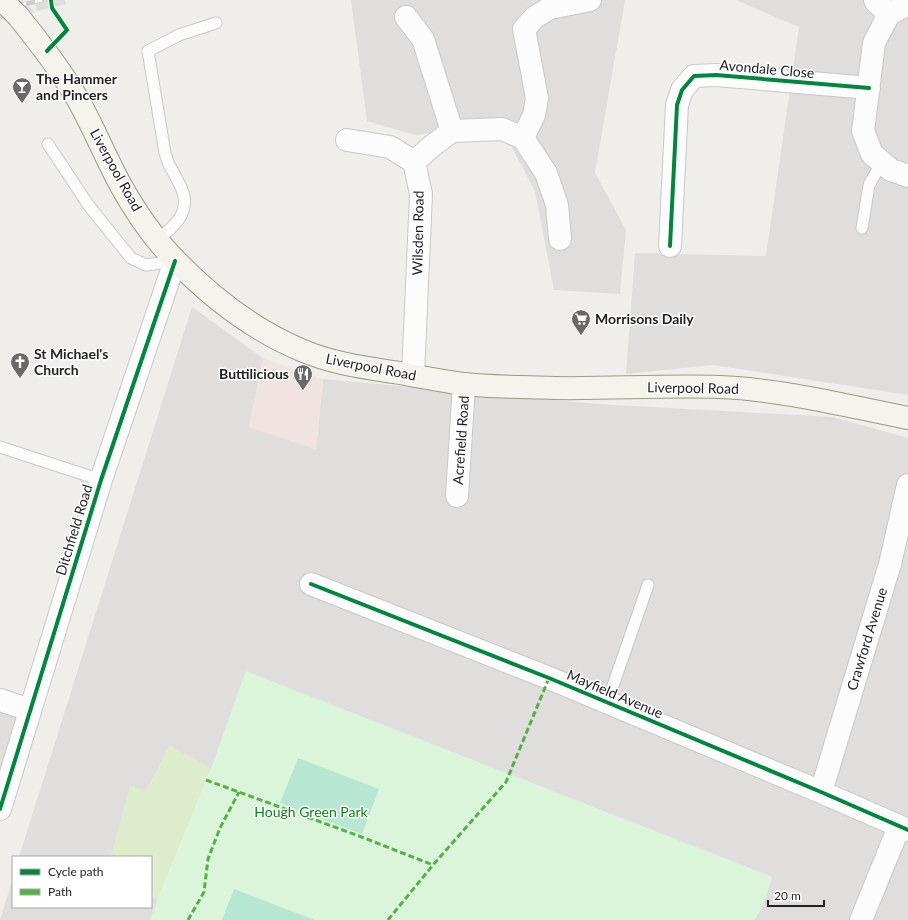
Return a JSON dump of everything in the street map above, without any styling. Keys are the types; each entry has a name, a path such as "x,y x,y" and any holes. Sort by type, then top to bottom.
{"main road":[{"name":"Liverpool Road","path":"2,0 18,16 62,73 78,99 121,185 157,240 175,261 207,291 242,317 274,337 304,351 328,360 350,365 464,384 554,388 720,387 762,391 829,402 908,418"}],"street":[{"path":"523,138 534,115 538,98 524,29 535,17 550,8 590,0"},
{"path":"891,6 874,43 863,131 872,154 890,170 908,176"},
{"path":"406,17 423,39 452,131"},
{"name":"Avondale Close","path":"670,246 677,105 682,90 694,76 716,75 869,88"},
{"path":"347,140 390,147 414,162 452,131 502,129 523,138 546,173 557,206 560,239"},
{"name":"Wilsden Road","path":"413,375 421,194 414,162"},
{"name":"Ditchfield Road","path":"0,809 101,480 175,261"},
{"name":"Acrefield Road","path":"457,496 464,384"},
{"name":"Crawford Avenue","path":"822,792 890,564 908,485"},
{"name":"Mayfield Avenue","path":"311,584 542,675 822,792 904,829"},
{"path":"0,700 30,710"},
{"path":"861,920 904,829"}],"lane":[{"path":"157,240 179,219 185,206 184,194 179,181 170,169 165,153 148,50 179,35 216,23"},
{"path":"48,144 89,206 131,258 146,265 175,261"},
{"path":"862,228 869,185 882,162"},
{"path":"0,447 101,480"},
{"path":"608,703 648,585"}],"shaded area":[{"path":"351,0 625,0 595,173 626,230 620,294 554,290 535,191 502,129 452,131 415,135 367,121"},
{"path":"736,0 908,0 908,395 713,365 626,374 635,253 766,256 799,27"},
{"path":"192,307 263,358 249,427 316,449 323,379 599,404 833,417 908,438 908,920 754,920 762,908 772,877 246,672 211,769 170,746 146,791 130,787 111,856 19,856"},
{"path":"263,358 323,379 316,449 249,427"},
{"path":"0,710 19,716 0,780"},
{"path":"12,881 12,908 152,908 152,897 157,901 150,920 0,920"}],"green space":[{"name":"Hough Green Park","path":"246,671 772,877 762,908 754,920 150,920 211,769"},
{"path":"170,746 211,769 157,901 152,897 152,856 111,856 130,786 146,791"},
{"path":"298,758 379,789 362,834 280,803"},
{"path":"234,889 315,920 222,920"}],"pier":[{"path":"0,0 22,0 35,12 0,20"},
{"path":"34,0 65,0 66,4 37,11"}],"railway":[{"path":"0,10 42,0"}],"marked path":[{"path":"388,920 433,865 506,782 549,678"},
{"path":"206,780 359,836 433,865"},
{"path":"188,920 204,892 208,859 220,828 239,792"}],"cycle path":[{"path":"47,51 67,30 52,8 51,0"},
{"path":"670,246 677,105 682,90 694,76 716,75 869,88"},
{"path":"0,809 101,480 175,261"},
{"path":"311,584 549,678 908,830"}],"place":[{"name":"The Hammer and Pincers","path":"22,104"},
{"name":"Morrisons Daily","path":"581,336"},
{"name":"St Michael's Church","path":"20,379"},
{"name":"Buttilicious","path":"303,391"}]}
